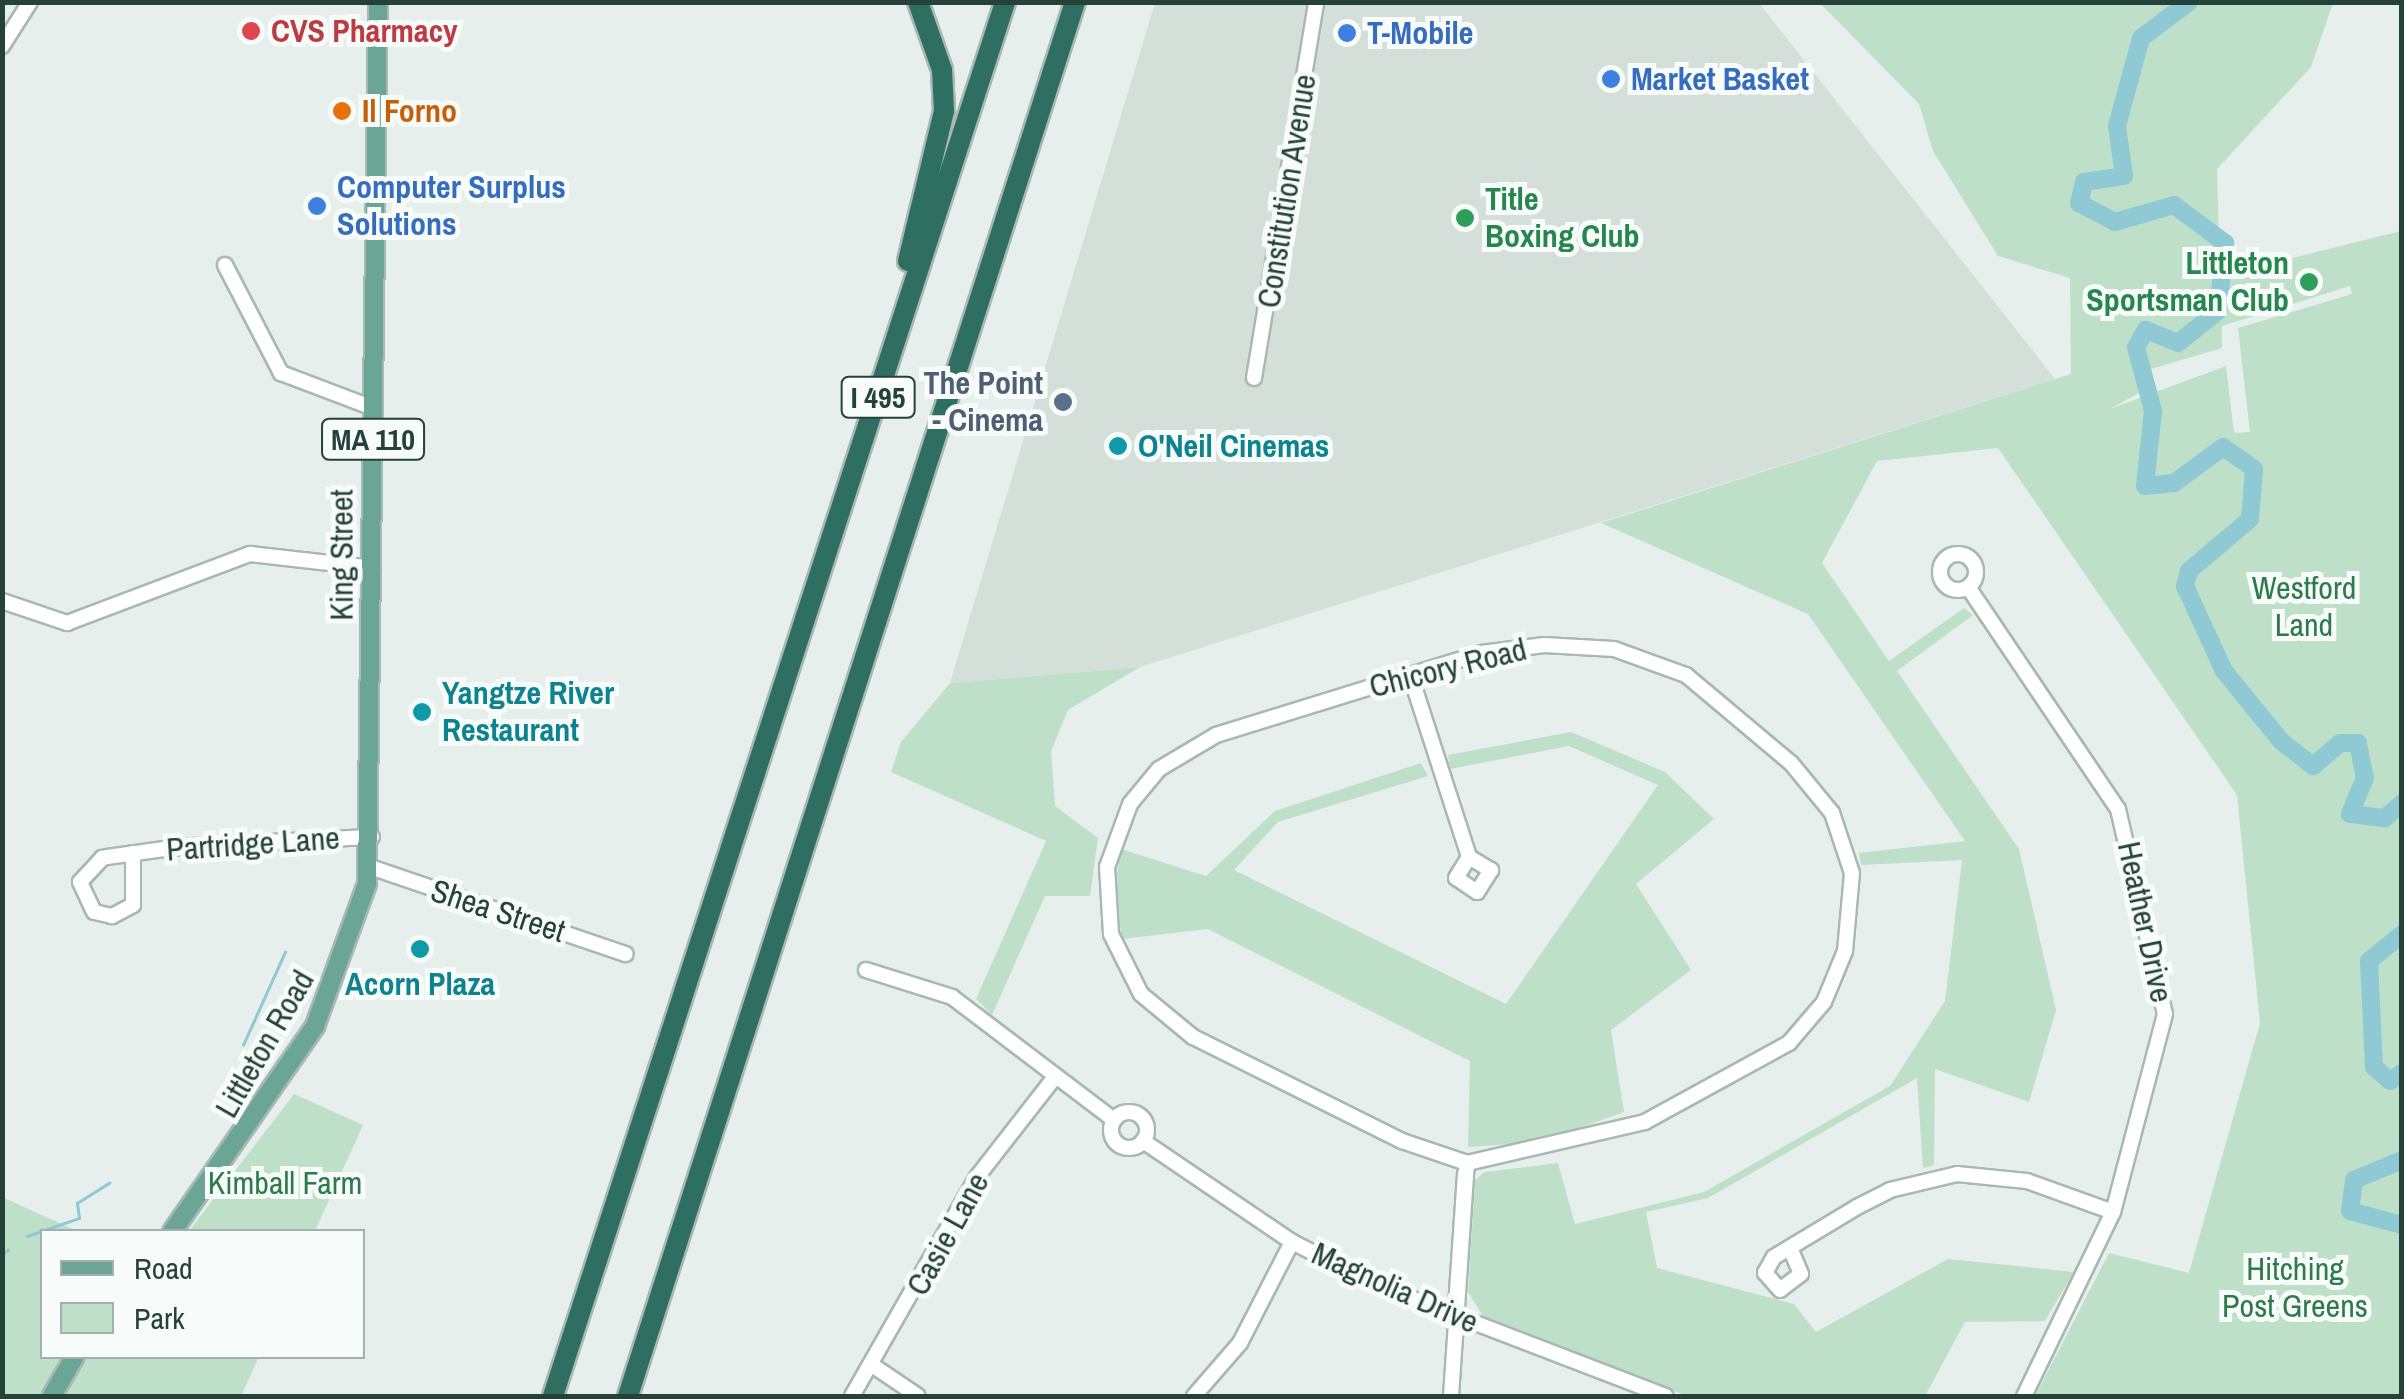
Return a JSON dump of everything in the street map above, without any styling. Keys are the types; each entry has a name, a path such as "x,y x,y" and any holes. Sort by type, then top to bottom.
{"highway":[{"path":"854,467 944,111 942,70 918,2"},
{"name":"I 495","path":"553,1396 1004,2"},
{"name":"I 495","path":"628,1396 1075,2"}],"main road":[{"name":"King Street","path":"370,867 378,2"},
{"name":"Littleton Road","path":"174,1229 315,1026 349,949 370,867"},
{"path":"52,1396 73,1359"}],"street":[{"path":"2,46 30,2"},
{"name":"Constitution Avenue","path":"1254,378 1316,2"},
{"path":"224,265 281,373 373,408"},
{"path":"2,601 67,623 250,554 373,568"},
{"name":"Heather Drive","path":"1968,586 2107,786 2161,976 2164,1033 2113,1212 2024,1396"},
{"name":"Chicory Road","path":"1544,645 1614,649 1671,668 1806,777 1841,830 1852,873 1836,977 1808,1023 1766,1060 1630,1127 1467,1163 1402,1141 1174,1025 1128,976 1106,912 1119,824 1176,755 1410,674 1544,645"},
{"path":"1410,674 1469,857"},
{"name":"Partridge Lane","path":"134,853 133,905 112,916 94,912 80,892 86,868 134,853 372,837"},
{"name":"Shea Street","path":"370,867 626,954"},
{"name":"Magnolia Drive","path":"866,970 952,998 1114,1120 1120,1146 1143,1141"},
{"name":"Casie Lane","path":"852,1396 977,1177 1054,1078"},
{"name":"Magnolia Drive","path":"1114,1120 1138,1114 1143,1141 1292,1242 1457,1320 1666,1396"},
{"path":"1451,1396 1467,1163"},
{"path":"1790,1248 1890,1190 1957,1174 2028,1181 2113,1212"},
{"path":"1194,1396 1228,1362 1292,1242"},
{"path":"872,1365 918,1396"}],"shaded area":[{"path":"1155,3 1759,3 2055,379 1140,667 950,683"}],"green space":[{"path":"1820,3 2333,3 2311,67 2217,169 2220,276 2401,231 2401,1396 2035,1396 2109,1253 2189,1273 2260,1023 2237,795 1998,448 1877,461 1822,563 1889,661 1964,608 1973,615 1897,671 2019,849 2056,1010 2029,1102 1935,1069 1934,1165 1923,1168 1917,1078 1708,1198 1646,1212 1657,1268 1794,1304 1816,1332 1948,1259 2074,1272 2045,1321 1965,1322 1925,1396 1687,1396 1483,1316 1468,1292 1475,1180 1485,1172 1558,1163 1575,1224 1704,1192 1890,1086 1945,1001 1962,860 1861,865 1859,853 1965,841 1808,614 1601,523 2071,374 2070,278 1998,256 1933,151 1919,104","holes":["2350,286 2352,294 2238,328 2250,432 2234,433 2226,366 2110,409 2141,392 2137,373 2222,348 2222,326"]},
{"path":"1140,667 1068,710 1051,751 1055,806 1098,838 1090,896 1045,896 992,1015 976,999 1046,841 891,772 901,742 950,683"},
{"path":"1571,732 1665,772 1714,819 1636,884 1691,970 1611,1030 1624,1112 1540,1142 1468,1147 1470,1061 1208,929 1122,939 1114,892 1121,849 1206,876 1275,811 1421,763 1428,776 1278,822 1234,870 1506,1004 1658,785 1569,746 1450,769 1448,755"},
{"name":"Kimball Farm","path":"294,1094 363,1125 316,1229 191,1229"},
{"path":"2,1197 73,1229 40,1229 40,1359 258,1359 241,1396 3,1396"}],"waterway":[{"path":"2189,2 2141,38 2117,126 2124,176 2084,182 2079,203 2115,222 2174,205 2225,243 2218,311 2178,343 2146,330 2136,347 2153,411 2145,486 2174,483 2223,447 2254,469 2250,519 2189,571 2185,586 2224,671 2281,741 2313,766 2340,743 2358,743 2365,778 2350,814 2385,818 2402,803"},
{"path":"2402,934 2369,961 2374,1067 2390,1081 2402,1073"},
{"path":"243,1045 285,952"},
{"path":"2402,1160 2354,1180 2350,1211 2402,1225"},
{"path":"47,1229 79,1218 77,1203 109,1183"},
{"path":"27,1236 40,1232"},
{"path":"2,1254 8,1250"}],"place":[{"name":"CVS Pharmacy","path":"251,31"},
{"name":"T-Mobile","path":"1347,33"},
{"name":"Market Basket","path":"1611,79"},
{"name":"Il Forno","path":"342,111"},
{"name":"Computer Surplus Solutions","path":"317,206"},
{"name":"Title Boxing Club","path":"1465,218"},
{"name":"Littleton Sportsman Club","path":"2309,282"},
{"name":"The Point - Cinema","path":"1063,402"},
{"name":"O'Neil Cinemas","path":"1118,446"},
{"name":"Yangtze River Restaurant","path":"422,712"},
{"name":"Acorn Plaza","path":"420,949"}],"park label":[{"name":"Westford Land","path":"2304,608"},
{"name":"Hitching Post Greens","path":"2295,1288"}]}
